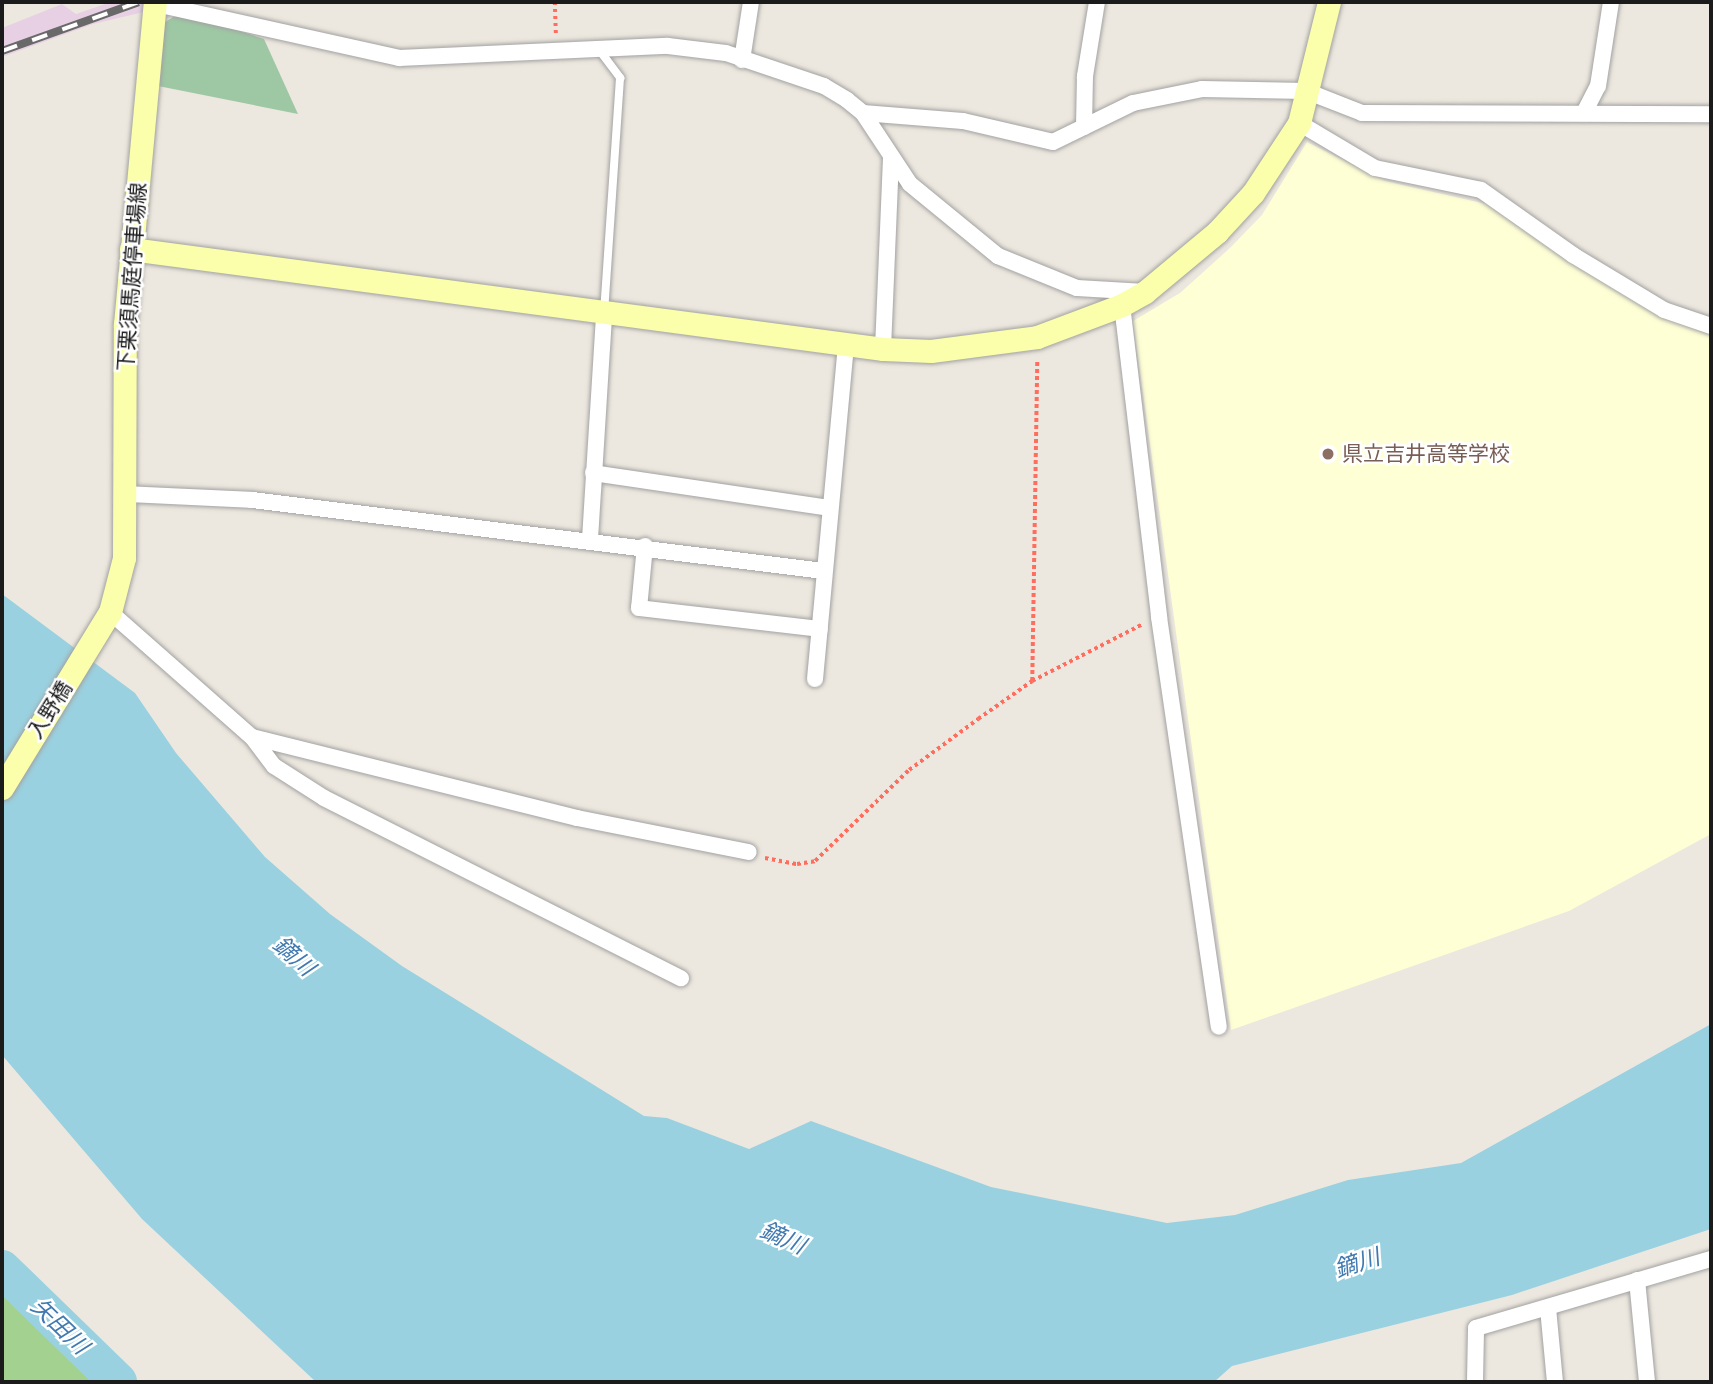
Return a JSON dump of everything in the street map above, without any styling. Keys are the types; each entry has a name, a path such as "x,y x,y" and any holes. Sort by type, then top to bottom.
{"street":[{"path":"742,60 751,2"},
{"path":"1084,127 1086,76 1097,2"},
{"path":"131,249 883,349 931,351 1037,337 1122,305 1145,292 1217,232 1253,193 1299,122 1328,2"},
{"path":"1584,113 1598,86 1611,2"},
{"path":"155,3 399,58 668,46 726,53 824,86 863,113 891,157 934,207 998,256 1077,288 1145,292"},
{"name":"下栗須馬庭停車場線","path":"98,632 110,612 124,558 125,324 155,3"},
{"path":"863,113 963,121 1053,142 1133,103 1202,89 1306,91 1362,113 1711,114"},
{"path":"1299,122 1376,168 1481,190 1573,256 1664,310 1711,326"},
{"path":"883,349 891,157"},
{"path":"1122,305 1159,617 1219,1027"},
{"path":"590,539 604,314"},
{"path":"815,679 846,345"},
{"path":"593,473 829,508"},
{"path":"126,494 192,494 590,539 824,571"},
{"path":"645,546 639,608 820,629"},
{"path":"110,612 252,737 274,766 324,798 681,978"},
{"name":"入野橋","path":"2,788 98,632"},
{"path":"252,737 577,818 749,852"},
{"path":"1475,1382 1476,1328 1711,1259"},
{"path":"1637,1280 1647,1382"},
{"path":"1548,1308 1555,1382"}],"lane":[{"path":"600,51 620,78 604,314"}],"path":[{"path":"555,2 556,51"},
{"path":"1032,681 1037,337"},
{"path":"749,852 797,864 815,861 909,770 1032,681 1159,617"}],"shaded area":[{"path":"111,2 186,2 93,24 2,57 2,28 62,4 76,14"},
{"path":"182,12 264,39 298,114 158,86 165,22"},
{"path":"1307,142 1385,181 1486,204 1569,262 1661,315 1711,333 1711,834 1569,911 1231,1030 1133,321 1180,293 1230,248 1262,215"}],"green space":[{"path":"2,1287 85,1372 110,1382 2,1382"}],"water":[{"name":"鏑川","path":"2,594 135,693 176,753 265,857 330,914 402,966 644,1116 667,1118 749,1149 811,1121 991,1187 1167,1223 1235,1215 1348,1180 1461,1163 1711,1024 1711,1229 1512,1295 1232,1366 1214,1382 316,1382 142,1219 2,1055"}],"waterway":[{"name":"矢田川","path":"2,1269 118,1382"}],"railway":[{"path":"2,51 139,2"}],"place":[{"name":"県立吉井高等学校","path":"1328,454"}]}
